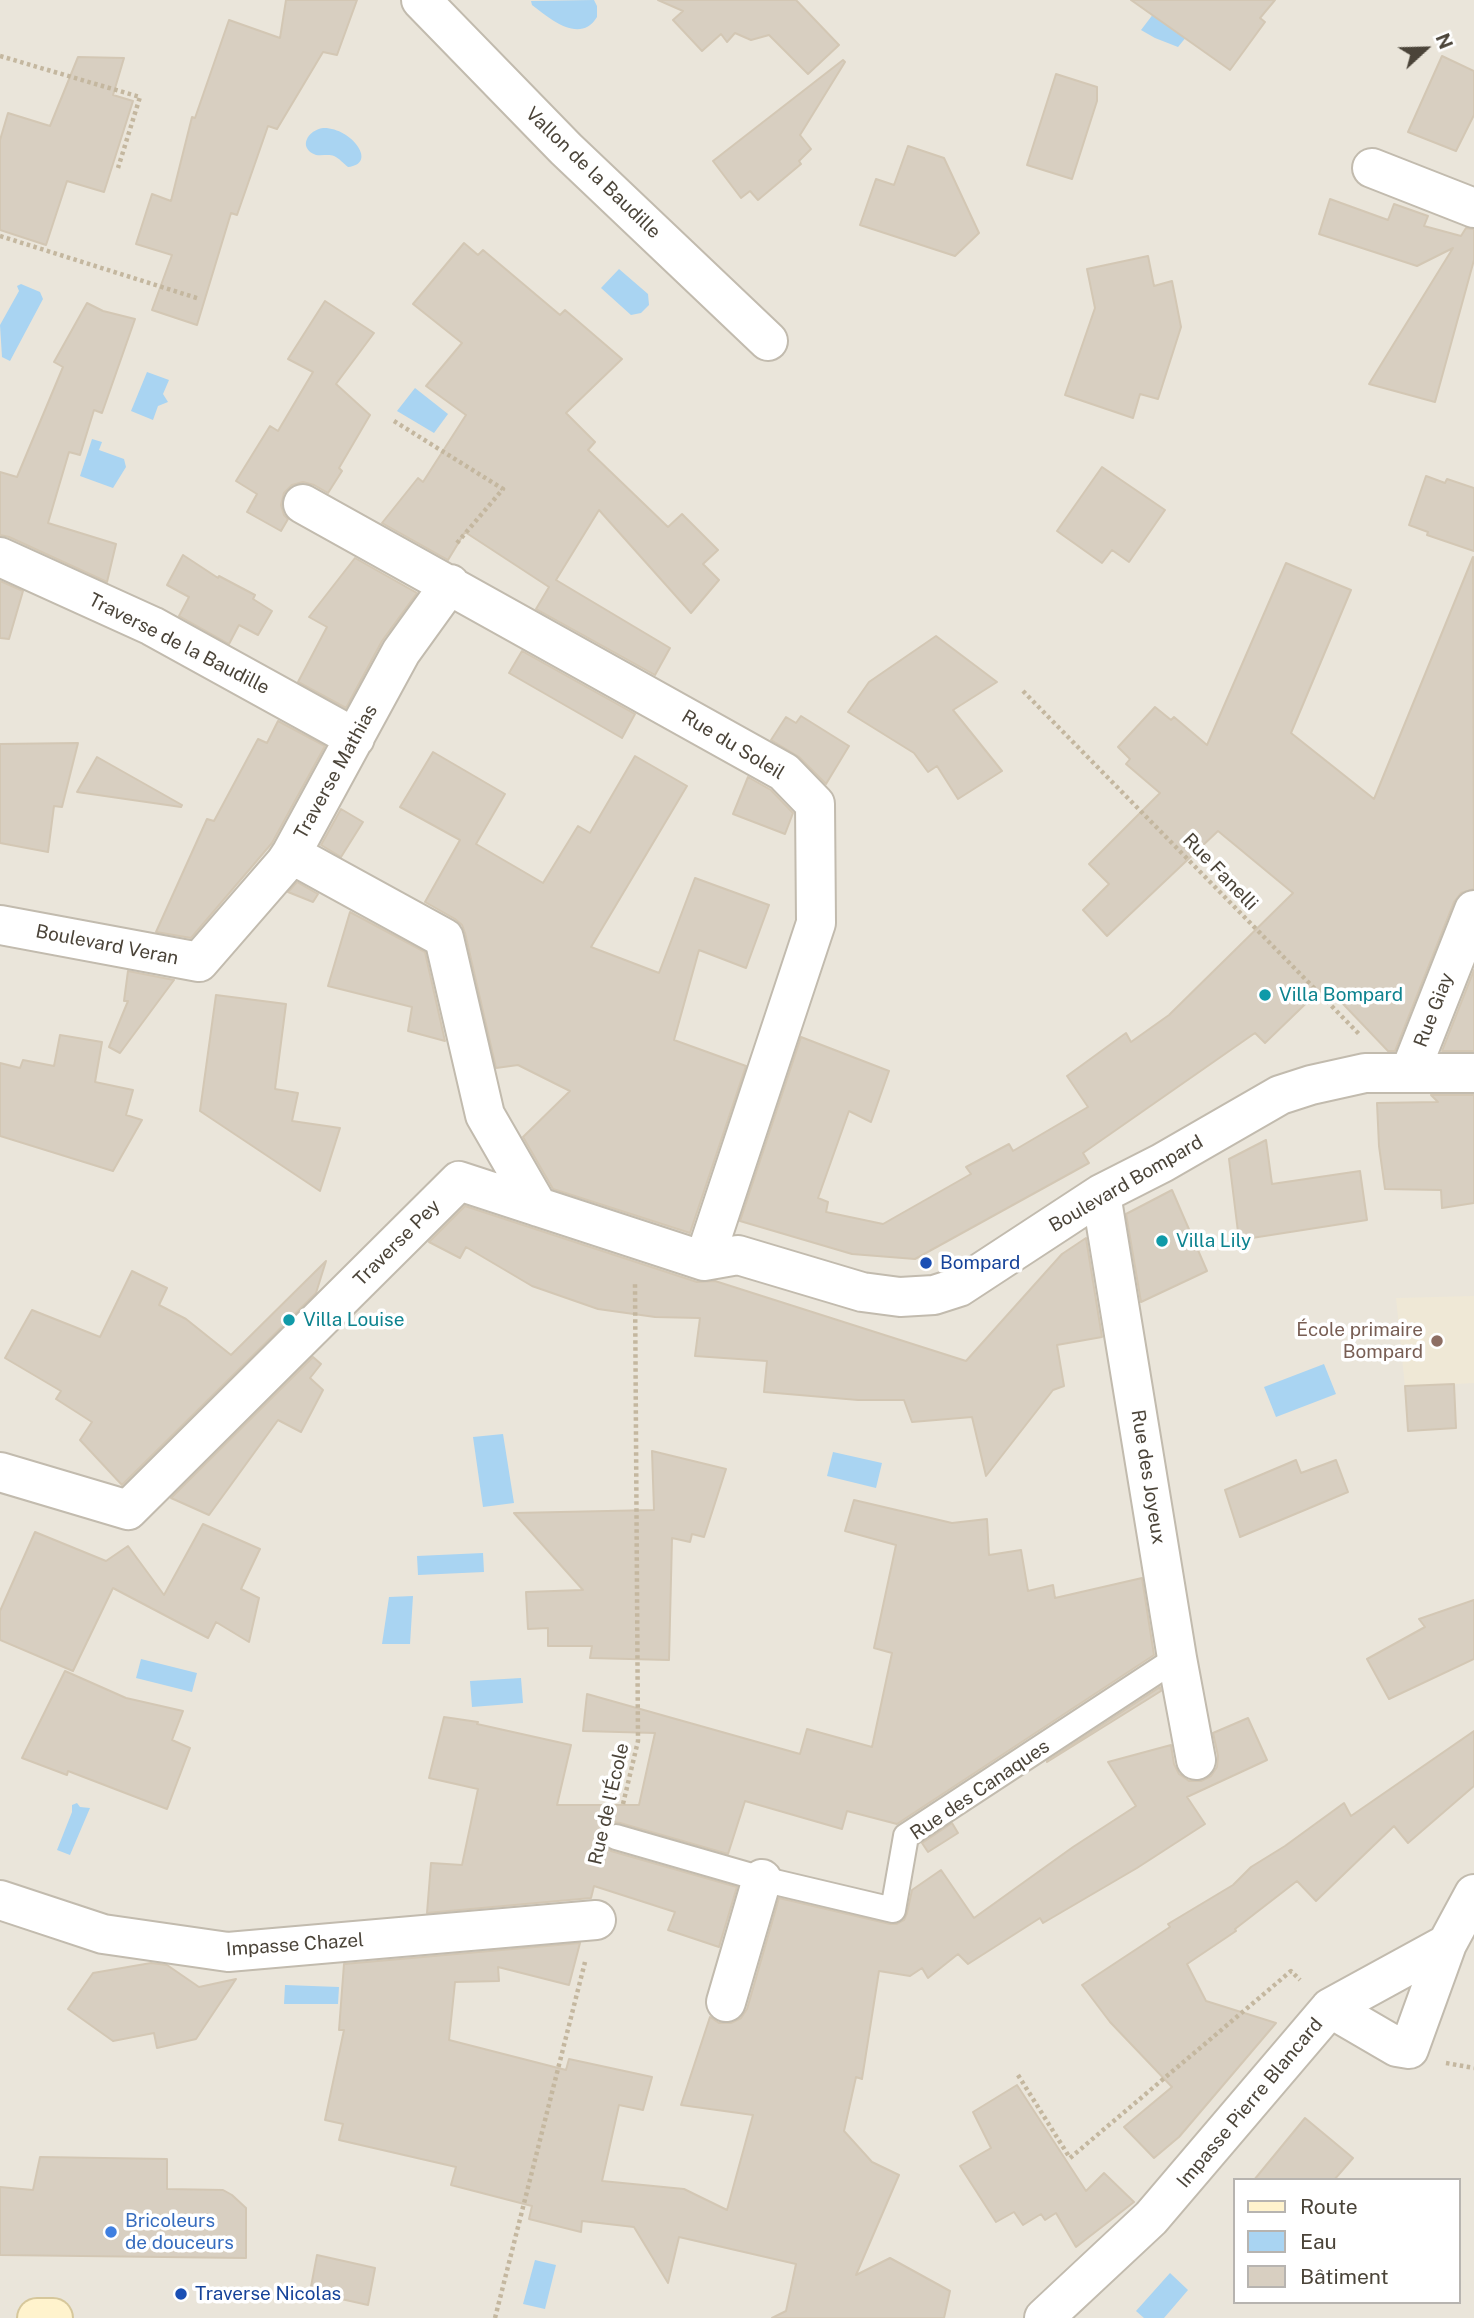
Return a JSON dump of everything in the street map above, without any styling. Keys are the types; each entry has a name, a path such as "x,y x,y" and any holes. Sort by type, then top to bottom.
{"street":[{"name":"Vallon de la Baudille","path":"421,0 566,149 768,341"},
{"path":"1372,168 1474,208"},
{"name":"Rue du Soleil","path":"303,504 783,772 815,804 816,923 704,1261"},
{"name":"Traverse de la Baudille","path":"0,557 152,626 355,737"},
{"name":"Traverse Mathias","path":"440,579 291,854 444,938 485,1115 538,1207"},
{"name":"Boulevard Veran","path":"0,925 200,962 291,854"},
{"name":"Rue Giay","path":"1403,1072 1474,910"},
{"name":"Boulevard Bompard","path":"704,1261 738,1255 862,1292 900,1297 934,1295 959,1287 1101,1194 1162,1163 1280,1095 1365,1073 1474,1073"},
{"name":"Traverse Pey","path":"0,1472 128,1510 459,1181 704,1261"},
{"name":"Rue des Joyeux","path":"1101,1194 1196,1760"},
{"path":"726,2002 762,1879"},
{"name":"Impasse Pierre Blancard","path":"1044,2318 1152,2218 1330,2008 1396,2047 1409,2049 1447,1944 1474,1894"},
{"name":"Impasse Chazel","path":"0,1900 103,1934 228,1952 596,1920"},
{"path":"1330,2008 1447,1944"},
{"path":"37,2318 53,2318"}],"lane":[{"name":"Rue des Canaques","path":"616,1837 762,1879 893,1910 906,1836 1177,1658"}],"path":[{"path":"0,56 140,97 118,168"},
{"path":"0,236 200,299"},
{"path":"394,421 503,489 440,579"},
{"name":"Rue Fanelli","path":"1023,691 1403,1072"},
{"name":"Rue de l'École","path":"616,1837 638,1741 635,1240"},
{"path":"495,2318 596,1920"},
{"path":"1018,2075 1070,2158 1284,1976"}],"shaded area":[{"path":"0,0 1474,0 1474,2318 0,2318"},
{"name":"École primaire Bompard","path":"1474,1296 1474,1383 1405,1387 1396,1298"}],"water":[{"path":"594,0 597,17 582,29 573,29 556,22 532,5 531,1"},
{"path":"1164,0 1205,14 1178,47 1141,30"},
{"path":"323,128 333,129 351,139 358,146 361,160 348,167 334,156 310,152 306,144 309,136"},
{"path":"619,269 648,294 649,305 641,313 631,315 601,288"},
{"path":"21,284 40,292 43,299 10,361 2,357 0,325 19,291 17,286"},
{"path":"147,372 169,380 163,394 168,402 158,406 153,420 131,411"},
{"path":"415,388 448,414 434,433 397,411"},
{"path":"92,439 102,442 99,450 124,459 126,467 113,488 80,476"},
{"path":"1324,1364 1336,1394 1276,1417 1264,1387"},
{"path":"503,1434 514,1503 483,1507 473,1437"},
{"path":"833,1452 882,1463 876,1488 827,1476"},
{"path":"483,1553 484,1572 418,1575 417,1556"},
{"path":"413,1596 410,1644 382,1644 389,1597"},
{"path":"141,1659 197,1673 192,1692 136,1678"},
{"path":"521,1678 523,1703 472,1707 470,1681"},
{"path":"77,1803 80,1807 90,1808 70,1855 57,1850 72,1812 72,1805"},
{"path":"285,1985 339,1987 338,2004 284,2004"},
{"path":"535,2260 556,2265 545,2309 523,2304"},
{"path":"1170,2273 1188,2290 1164,2318 1144,2318 1136,2311"}],"building":[{"path":"286,0 357,0 337,55 323,52 277,129 268,126 237,215 231,213 197,325 152,310 172,255 136,244 152,194 171,201 192,117 195,118 229,20 280,38"},
{"path":"658,0 796,0 839,45 808,74 769,35 751,40 735,33 727,42 721,34 702,51 673,20 683,11"},
{"path":"1131,0 1275,0 1260,18 1265,22 1230,70"},
{"path":"1442,56 1474,71 1474,115 1456,151 1408,132"},
{"path":"78,57 124,58 113,95 133,101 104,192 67,181 46,245 0,230 0,140 8,113 50,126"},
{"path":"843,60 845,62 800,135 811,149 799,161 801,164 758,200 750,191 741,198 713,161"},
{"path":"1056,74 1097,87 1097,101 1072,179 1027,165"},
{"path":"908,146 944,158 979,233 955,256 860,225 876,179 894,185"},
{"path":"1330,199 1388,220 1394,204 1428,216 1424,226 1461,236 1466,228 1474,229 1474,260 1435,402 1369,384 1453,248 1417,266 1319,234"},
{"path":"464,243 478,255 483,250 560,315 565,310 622,359 566,413 595,442 588,450 668,527 682,514 718,550 703,564 719,580 691,613 599,510 556,580 670,648 655,675 536,609 549,587 465,532 448,560 382,523 418,478 423,482 466,415 426,386 462,343 413,304"},
{"path":"1148,256 1154,286 1172,281 1181,327 1158,399 1140,394 1133,418 1065,395 1095,308 1087,269"},
{"path":"325,301 374,333 336,384 370,415 339,468 342,471 328,493 303,482 292,485 284,493 281,505 288,519 281,531 247,512 257,494 236,481 270,426 278,431 313,372 288,359"},
{"path":"87,303 103,311 135,319 102,413 94,410 80,455 69,452 48,523 116,544 107,582 0,535 0,472 17,477 63,367 54,362"},
{"path":"1102,467 1165,510 1129,562 1112,550 1102,563 1057,531"},
{"path":"1426,476 1445,483 1447,479 1474,488 1474,551 1427,535 1428,532 1409,525"},
{"path":"183,555 218,578 219,576 255,595 253,599 272,611 258,635 239,625 229,644 179,616 189,597 167,585"},
{"path":"1473,557 1474,889 1461,893 1454,902 1395,1051 1388,1051 1325,985 1265,1043 1255,1033 1083,1153 1089,1163 915,1259 852,1254 740,1221 801,1037 889,1071 871,1122 849,1111 818,1198 828,1202 826,1212 883,1224 971,1174 966,1167 1009,1144 1013,1151 1088,1107 1067,1076 1126,1033 1131,1042 1169,1015 1293,893 1218,831 1107,936 1083,910 1109,884 1089,864 1160,793 1126,764 1130,759 1118,747 1155,707 1171,720 1174,717 1207,745 1286,563 1351,590 1291,733 1374,799"},
{"path":"355,558 417,593 382,641 346,708 298,682 327,627 309,617"},
{"path":"0,581 23,591 9,639 0,638"},
{"path":"936,636 997,682 953,710 1002,771 958,799 937,766 928,772 914,753 848,712 869,682"},
{"path":"522,651 635,714 622,738 509,673"},
{"path":"801,716 849,746 826,784 799,757 771,740 786,717 796,723"},
{"path":"278,721 325,746 272,843 191,938 156,932 207,819 214,821 258,739 267,743"},
{"path":"78,743 62,807 54,806 48,852 0,843 0,744"},
{"path":"433,752 505,794 476,844 543,883 578,826 590,833 635,756 687,786 591,947 659,973 695,878 769,905 746,968 699,950 674,1040 746,1066 690,1233 553,1189 523,1137 570,1091 518,1065 496,1068 462,925 425,902 460,840 400,807"},
{"path":"97,757 182,805 181,807 77,792"},
{"path":"748,777 771,790 793,813 785,834 733,814"},
{"path":"341,809 363,822 341,857 321,845"},
{"path":"297,882 318,894 313,902 288,892"},
{"path":"350,912 425,952 445,1041 408,1031 412,1007 328,986"},
{"path":"1474,970 1474,1051 1442,1051"},
{"path":"128,971 174,980 120,1053 109,1047 128,1001 124,1001"},
{"path":"216,995 286,1004 275,1089 298,1093 292,1121 340,1128 320,1191 200,1111"},
{"path":"60,1035 102,1042 95,1082 133,1090 126,1115 142,1120 113,1171 0,1136 0,1063 20,1068 23,1060 54,1066"},
{"path":"1431,1095 1474,1095 1474,1203 1442,1208 1441,1190 1385,1189 1377,1103 1438,1102"},
{"path":"1266,1140 1272,1184 1360,1171 1367,1220 1239,1240 1229,1159"},
{"name":"Villa Lily","path":"1172,1190 1207,1271 1141,1302 1126,1214"},
{"path":"465,1206 697,1282 715,1281 966,1361 1062,1254 1086,1238 1102,1337 1057,1345 1064,1386 1053,1390 986,1476 972,1417 912,1422 904,1400 858,1400 764,1392 767,1361 695,1356 700,1318 655,1317 598,1309 532,1286 466,1247 460,1258 429,1242"},
{"path":"326,1261 316,1293 122,1485 80,1440 92,1422 56,1399 61,1391 5,1358 32,1310 100,1337 132,1271 167,1288 159,1305 186,1319 231,1355"},
{"path":"313,1357 321,1364 310,1378 323,1390 301,1432 278,1420 209,1515 171,1498"},
{"path":"1454,1384 1456,1428 1408,1431 1405,1386"},
{"path":"652,1451 726,1469 704,1537 692,1534 690,1542 672,1538 669,1660 590,1658 592,1646 548,1646 548,1628 528,1629 526,1592 583,1590 514,1513 654,1510"},
{"path":"1296,1460 1301,1473 1336,1460 1348,1492 1240,1537 1225,1490"},
{"path":"854,1500 952,1523 987,1519 989,1555 1021,1550 1028,1591 1053,1585 1055,1598 1142,1578 1154,1655 897,1824 847,1811 842,1829 745,1801 728,1854 620,1823 613,1822 606,1826 601,1840 611,1851 737,1887 719,1947 668,1930 675,1912 594,1886 591,1898 427,1913 431,1863 462,1865 478,1789 429,1778 444,1717 478,1722 477,1724 571,1745 557,1805 639,1805 655,1733 583,1731 587,1694 800,1754 807,1729 872,1747 892,1653 874,1648 896,1545 845,1531"},
{"path":"203,1524 260,1549 241,1589 259,1598 249,1642 216,1622 208,1638 113,1588 73,1671 0,1640 0,1611 35,1532 106,1561 128,1546 164,1595"},
{"path":"1474,1600 1474,1659 1389,1699 1367,1659 1425,1627 1419,1619"},
{"path":"65,1671 126,1698 183,1711 172,1740 190,1748 167,1809 68,1771 67,1775 22,1758"},
{"path":"1160,1687 1161,1691 1047,1762 1047,1761"},
{"path":"1248,1718 1267,1760 1187,1797 1205,1824 1137,1868 1043,1923 1040,1918 968,1964 958,1954 928,1978 922,1968 910,1976 879,1971 862,2079 856,2077 844,2131 872,2162 899,2175 856,2275 890,2258 950,2291 944,2318 772,2318 786,2311 796,2264 679,2237 668,2283 634,2227 582,2221 581,2232 529,2219 532,2206 451,2185 456,2167 339,2140 343,2124 325,2120 344,2030 339,2030 344,1964 580,1943 569,1985 498,1967 499,1981 455,1982 449,2040 566,2070 569,2059 652,2077 643,2110 619,2105 602,2181 684,2189 727,2210 753,2115 681,2105 710,2017 719,2023 731,2023 741,2018 747,2009 779,1898 897,1924 904,1920 912,1890 941,1870 974,1918 1073,1847 1136,1806 1108,1762 1171,1745 1174,1764 1179,1774 1189,1781 1201,1781 1211,1776 1217,1767 1218,1756 1213,1733"},
{"path":"1474,1731 1474,1786 1408,1843 1394,1826 1316,1901 1297,1881 1235,1929 1236,1931 1187,1964 1206,2001 1276,2023 1179,2137 1154,2158 1124,2127 1172,2087 1110,2022 1082,1985 1170,1927 1168,1924 1233,1885 1251,1867 1344,1803 1351,1816"},
{"path":"952,1823 958,1833 928,1852 922,1843"},
{"path":"151,1963 167,1965 199,1987 236,1979 196,2039 157,2048 154,2033 113,2041 68,2009 93,1973"},
{"path":"1017,2085 1086,2191 1104,2173 1134,2202 1076,2247 1056,2213 1045,2220 1041,2214 1023,2225 1014,2212 996,2222 960,2166 991,2148 973,2112"},
{"path":"1305,2118 1353,2158 1336,2178 1256,2178"},
{"path":"40,2157 167,2159 167,2189 223,2190 246,2208 246,2258 0,2255 0,2187 33,2190"},
{"path":"317,2255 375,2268 368,2305 310,2292"}],"place":[{"name":"Villa Bompard","path":"1265,995"},
{"name":"Villa Lily","path":"1162,1241"},
{"name":"Bompard","path":"926,1263"},
{"name":"Villa Louise","path":"289,1320"},
{"name":"École primaire Bompard","path":"1437,1341"},
{"name":"Bricoleurs de douceurs","path":"111,2232"},
{"name":"Traverse Nicolas","path":"181,2294"}]}
